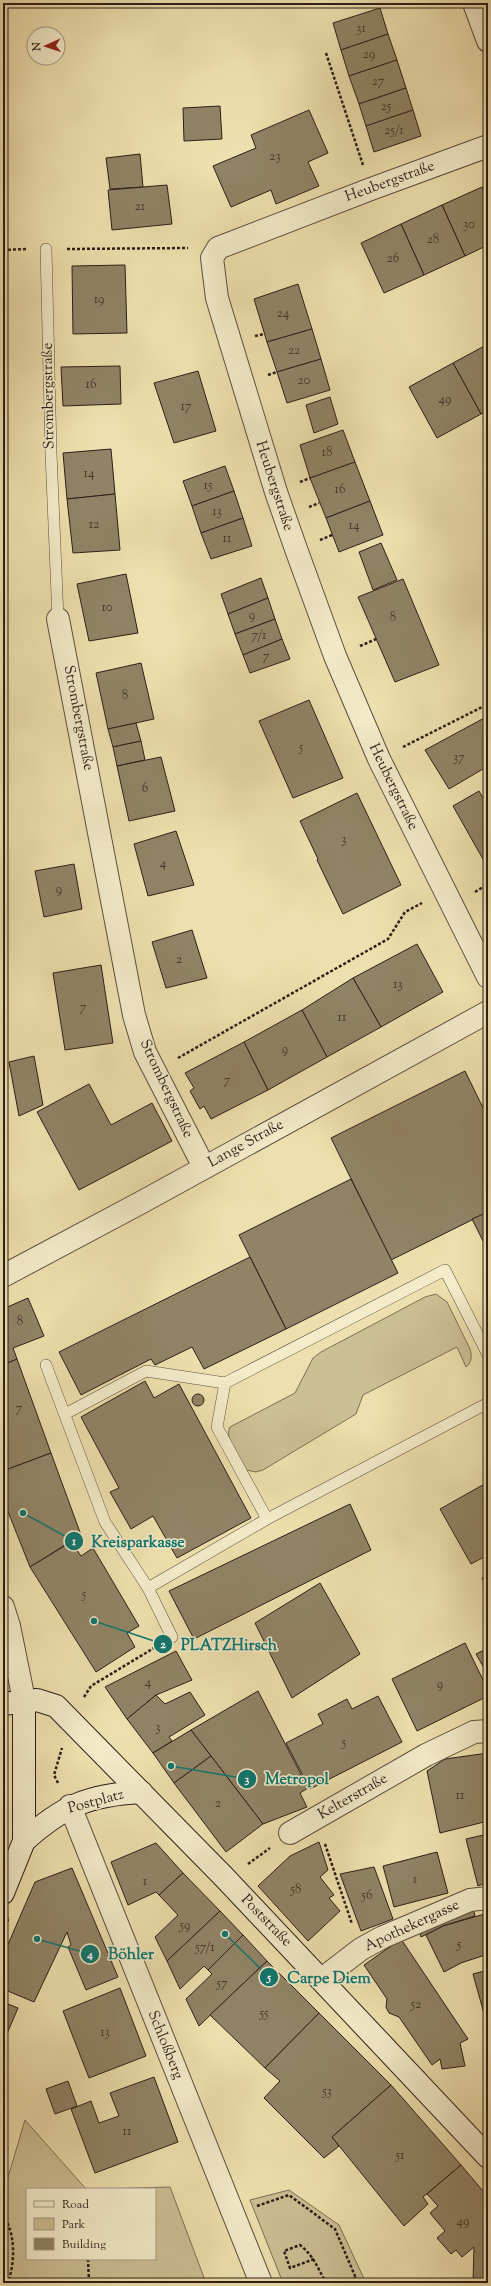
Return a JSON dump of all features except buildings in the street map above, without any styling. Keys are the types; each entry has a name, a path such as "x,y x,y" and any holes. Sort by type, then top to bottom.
{"street":[{"path":"474,3 488,41"},
{"name":"Heubergstraße","path":"488,146 218,248 212,258 217,298 271,478 335,656 379,759 488,977"},
{"name":"Strombergstraße","path":"58,619 134,1015 145,1052 204,1167"},
{"name":"Lange Straße","path":"3,1276 488,1012"},
{"path":"3,1607 9,1626 24,1700 24,1841 3,1893"},
{"name":"Postplatz","path":"3,1704 24,1700 37,1700 56,1706 141,1792"},
{"name":"Kelterstraße","path":"290,1833 426,1755 474,1732 488,1731"},
{"name":"Postplatz","path":"24,1841 46,1821 70,1806 106,1796 141,1792"},
{"name":"Poststraße","path":"141,1792 322,1979 488,2157"},
{"name":"Schloßberg","path":"70,1806 261,2283"},
{"name":"Apothekergasse","path":"322,1979 361,1949 383,1937 470,1900 488,1898"}],"lane":[{"name":"Strombergstraße","path":"46,249 51,453 58,619"},
{"path":"64,1414 146,1372 225,1383 445,1270 488,1355"},
{"path":"46,1365 105,1522 148,1588 172,1637"},
{"path":"225,1383 217,1427 267,1519"},
{"path":"148,1588 267,1519 488,1403"}],"path":[{"path":"326,53 371,189"},
{"path":"46,249 218,248"},
{"path":"379,759 488,704"},
{"path":"201,1046 388,939 405,912 423,903"},
{"path":"102,1678 172,1637"},
{"path":"316,1817 361,1949"},
{"path":"224,1877 249,1863 290,1833"},
{"path":"233,2213 289,2195 335,2229 358,2283"},
{"path":"3,2214 11,2234 14,2254 8,2283"},
{"path":"314,2259 290,2268 284,2251 300,2245 311,2254 314,2259 326,2283"},
{"path":"75,2283 80,2279 89,2282 88,2260"},
{"path":"345,2283 356,2278"}],"green space":[{"path":"436,1294 447,1302 470,1349 471,1359 466,1367 457,1347 363,1395 356,1414 263,1470 256,1472 246,1470 229,1438 230,1427 295,1393 313,1358 321,1352 425,1297"},
{"path":"25,2120 85,2188 26,2188 26,2260 156,2260 156,2188 134,2188 170,2187 206,2283 3,2283 3,2194"},
{"path":"289,2190 339,2225 366,2283 283,2283 250,2200"}],"place":[{"name":"Kreisparkasse","path":"23,1513"},
{"name":"PLATZHirsch","path":"94,1621"},
{"name":"Metropol","path":"171,1766"},
{"name":"Carpe Diem","path":"225,1934"},
{"name":"Böhler","path":"37,1939"}]}
